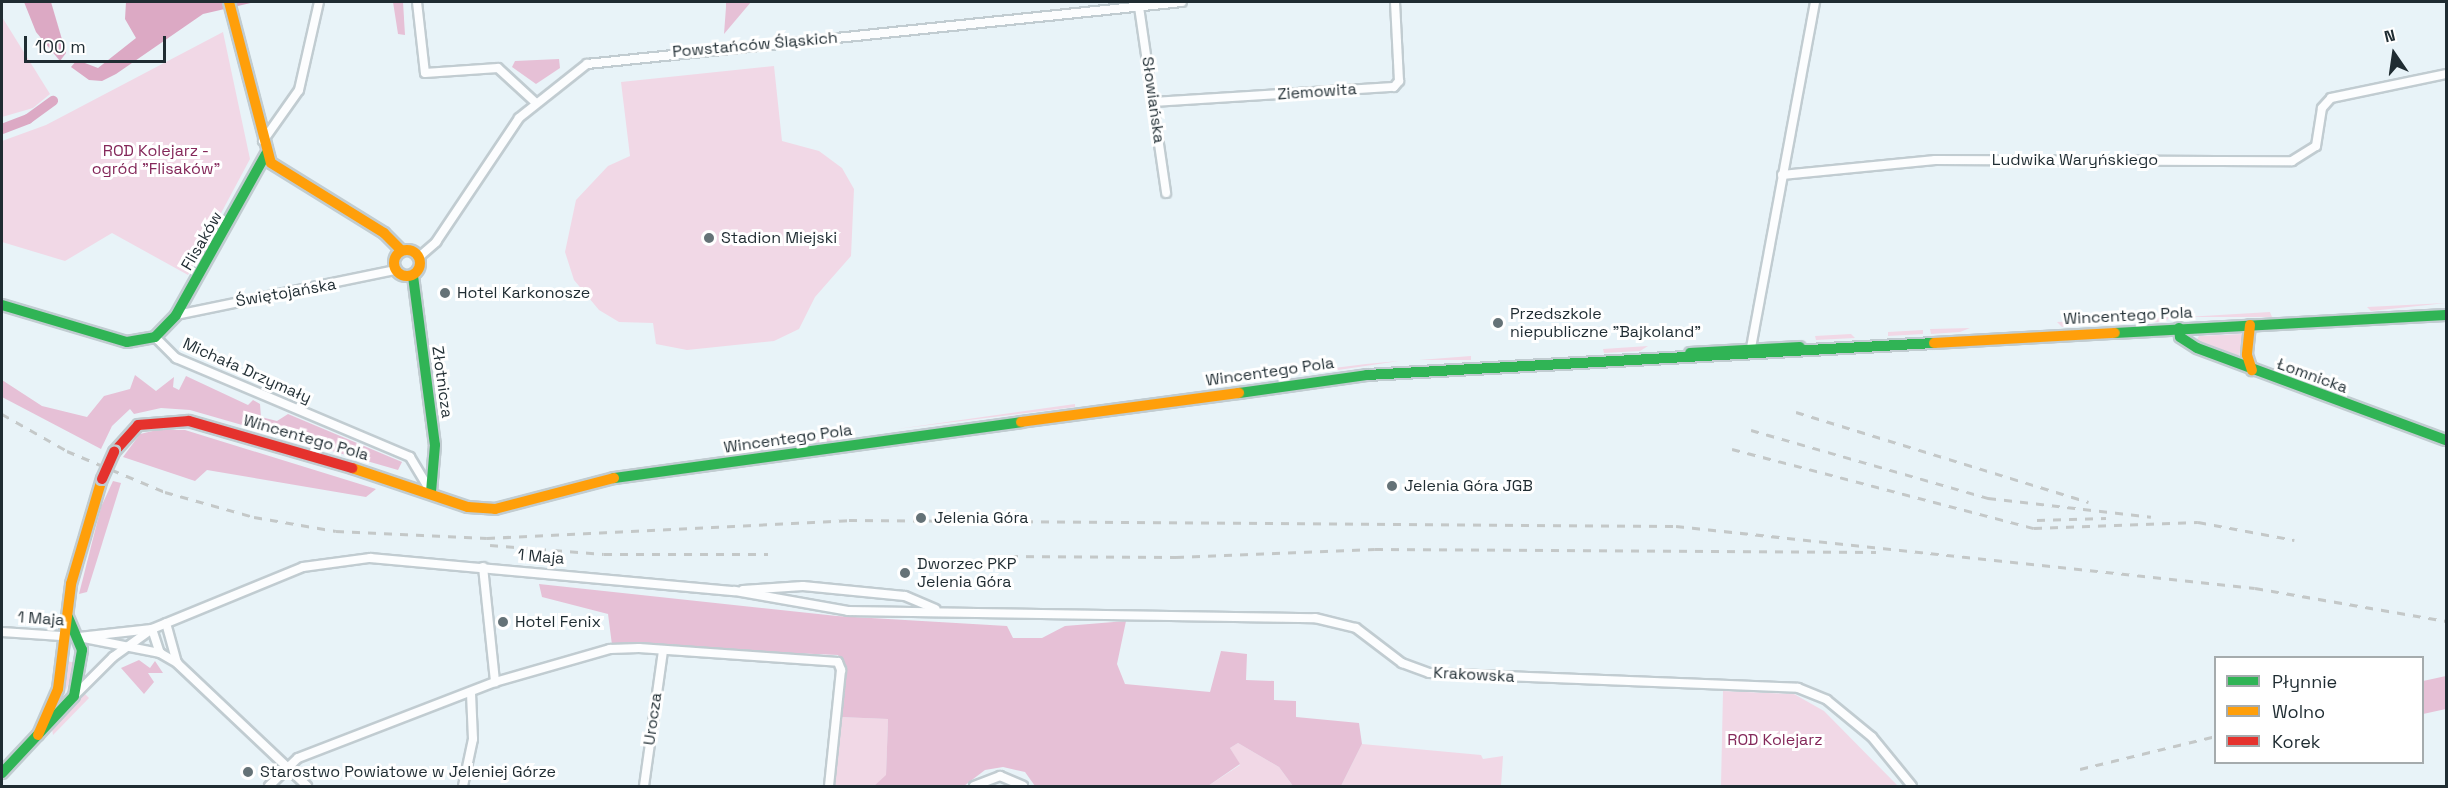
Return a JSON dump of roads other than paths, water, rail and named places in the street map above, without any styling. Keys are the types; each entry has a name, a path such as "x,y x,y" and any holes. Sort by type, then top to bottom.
{"street":[{"path":"230,2 262,143 266,154 277,170 384,233 402,251 419,257 412,276 395,270 394,259 402,251"},
{"path":"262,143 298,90 319,2"},
{"path":"417,2 425,73 498,69 535,102"},
{"name":"Powstańców Śląskich","path":"419,257 436,242 535,102 579,68 608,58 1182,2"},
{"name":"Ziemowita","path":"1153,102 1394,87 1399,81 1395,2"},
{"path":"1744,357 1753,347 1782,175 1815,2"},
{"name":"Słowiańska","path":"1139,7 1166,193"},
{"name":"Ludwika Waryńskiego","path":"1782,175 1935,160 2292,161 2316,146 2326,101 2446,74"},
{"name":"Flisaków","path":"155,337 176,315 266,154"},
{"name":"Świętojańska","path":"176,315 395,270"},
{"name":"Złotnicza","path":"412,276 435,445 431,492"},
{"path":"2,305 127,342 155,337"},
{"name":"Wincentego Pola","path":"1667,357 1744,357 1812,349 2446,315"},
{"path":"2250,325 2247,355 2252,370"},
{"name":"Łomnicka","path":"2179,328 2186,343 2252,370 2446,440"},
{"name":"Michała Drzymały","path":"155,337 176,358 410,457 431,492"},
{"name":"Wincentego Pola","path":"38,735 58,689 61,636 68,617 71,584 102,479 114,452 138,425 189,421 431,492 479,510 507,508 607,479 1329,379 1667,357 1753,347 1812,349"},
{"name":"1 Maja","path":"79,637 99,645 127,646 152,629 166,623 336,558 483,567 735,591 848,612 939,611"},
{"path":"483,567 495,682"},
{"path":"735,591 803,586 905,596 939,611"},
{"name":"Krakowska","path":"939,611 1315,618 1356,628 1402,663 1429,673 1798,688 1827,700 1872,737 1912,786"},
{"path":"68,617 79,637 82,668 74,696"},
{"path":"166,623 177,663"},
{"path":"152,629 160,653"},
{"name":"1 Maja","path":"2,632 79,637 152,629"},
{"path":"2,773 74,696 127,646 160,653 177,663 307,786"},
{"path":"269,786 298,758 495,682 610,649 838,662 829,786"},
{"name":"Urocza","path":"644,786 663,651"},
{"path":"463,786 473,739 471,693"},
{"path":"974,786 1000,776 1023,786"}],"waterway":[{"path":"2,129 28,119 53,101"}],"railway":[{"path":"1796,412 2088,502"},
{"path":"2,414 67,451 165,492 254,517 336,531 487,538 849,520 1676,526 2255,588 2446,621"},
{"path":"1751,430 1988,498 2151,517"},
{"path":"1732,449 2034,528 2198,522 2294,540"},
{"path":"2037,520 2106,518"},
{"path":"490,545 604,554 768,554"},
{"path":"994,556 1176,557 1375,549 1876,552"},
{"path":"2080,769 2214,736"}],"place":[{"name":"Stadion Miejski","path":"709,238"},
{"name":"Hotel Karkonosze","path":"445,293"},
{"name":"Przedszkole niepubliczne \"Bajkoland\"","path":"1498,323"},
{"name":"Jelenia Góra JGB","path":"1392,486"},
{"name":"Jelenia Góra","path":"921,518"},
{"name":"Dworzec PKP Jelenia Góra","path":"905,573"},
{"name":"Hotel Fenix","path":"503,622"},
{"name":"Starostwo Powiatowe w Jeleniej Górze","path":"248,772"}],"park label":[{"name":"ROD Kolejarz - ogród \"Flisaków\"","path":"156,160"},
{"name":"ROD Kolejarz","path":"1775,740"}]}
